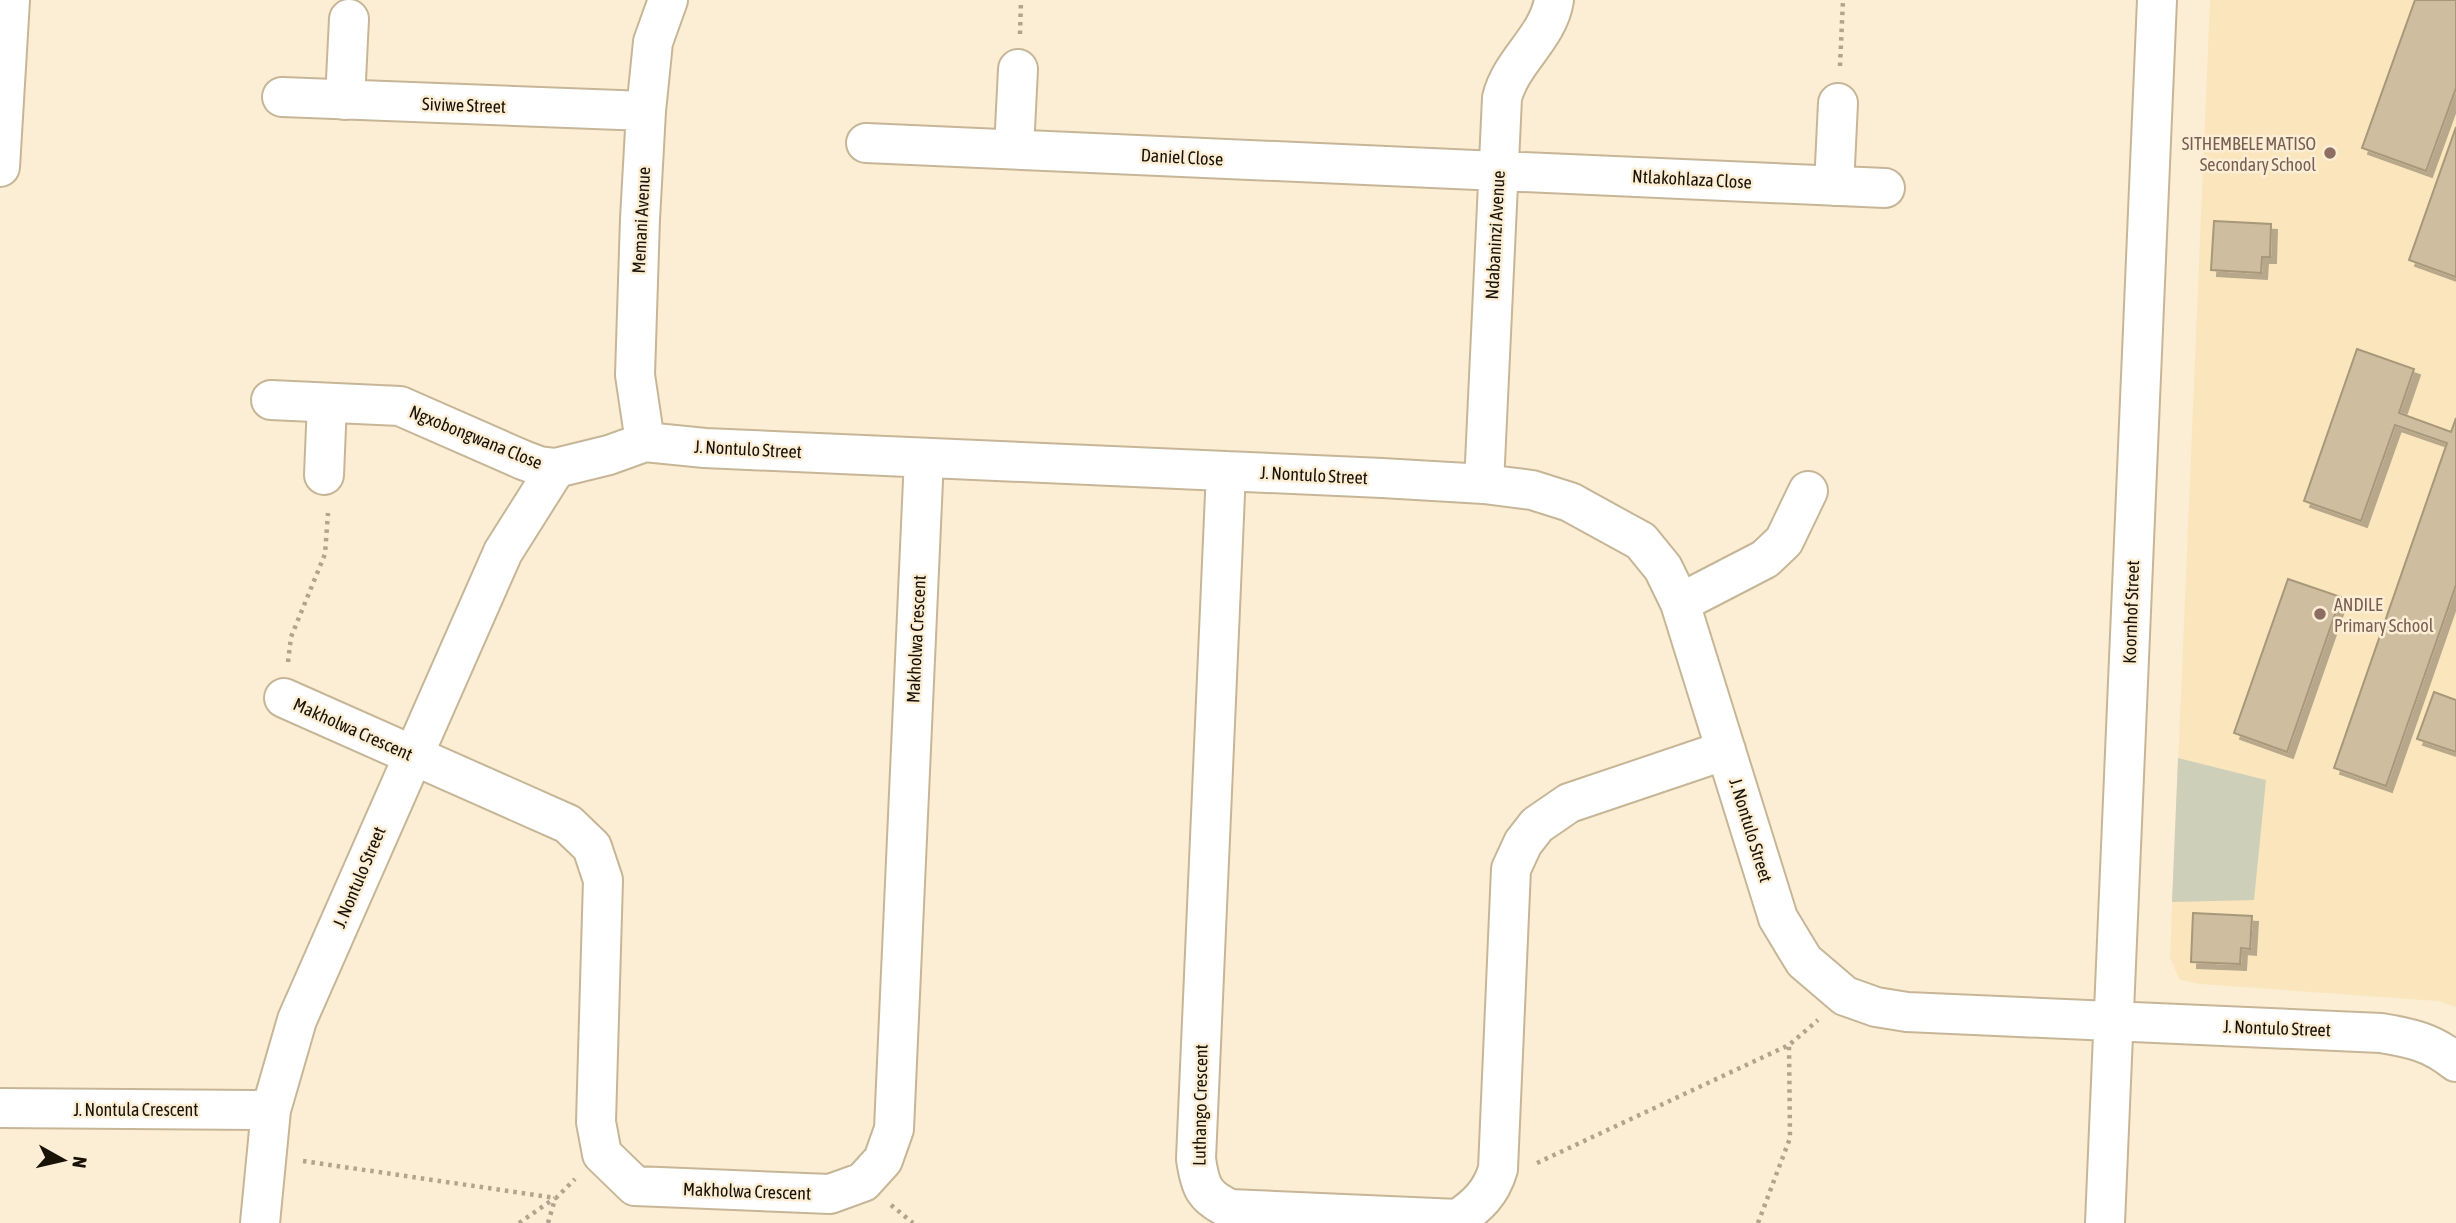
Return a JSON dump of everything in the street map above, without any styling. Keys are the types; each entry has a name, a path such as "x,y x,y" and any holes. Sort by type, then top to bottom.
{"street":[{"path":"0,167 10,0"},
{"name":"Memani Avenue","path":"645,442 635,375 635,333 646,111 653,42 668,0"},
{"name":"Ndabaninzi Avenue","path":"1484,484 1502,98 1505,86 1552,13 1554,0"},
{"name":"Koornhof Street","path":"2105,1223 2157,0"},
{"path":"345,100 349,19"},
{"path":"1014,149 1018,69"},
{"name":"Siviwe Street","path":"282,97 646,111"},
{"path":"1834,186 1838,103"},
{"name":"Daniel Close","path":"866,144 1498,171"},
{"name":"Ntlakohlaza Close","path":"1498,171 1885,188"},
{"name":"Ngxobongwana Close","path":"271,400 400,407 523,460 556,468"},
{"path":"324,475 327,403"},
{"name":"J. Nontulo Street","path":"260,1223 271,1110 297,1020 503,552 556,468 609,455 645,442 705,448 1484,484 1532,490 1570,502 1641,541 1663,568 1680,603 1778,918 1804,961 1845,996 1876,1007 1908,1012 2381,1033 2438,1048 2456,1062"},
{"name":"Makholwa Crescent","path":"284,698 568,824 592,847 603,880 596,1122 603,1154 635,1186 830,1194 863,1182 883,1160 894,1129 924,458"},
{"name":"Luthango Crescent","path":"1226,471 1197,1146 1198,1176 1205,1193 1217,1203 1230,1209 1458,1219 1478,1206 1494,1182 1498,1170 1511,869 1523,843 1537,825 1569,803 1726,750"},
{"path":"1680,603 1765,559 1784,541 1808,491"},
{"name":"J. Nontula Crescent","path":"0,1108 271,1110"}],"path":[{"path":"1838,103 1843,0"},
{"path":"284,698 291,637 325,554 330,485 324,475"},
{"path":"1498,1170 1534,1165 1789,1045 1845,996"},
{"path":"1758,1223 1790,1138 1789,1045"},
{"path":"519,1223 555,1198 603,1154"},
{"path":"268,1155 555,1198"},
{"path":"548,1223 555,1198"}],"shaded area":[{"name":"ANDILE Primary School","path":"2210,0 2456,0 2456,1007 2438,1001 2200,984 2180,980 2170,958"}],"green space":[{"path":"2178,758 2266,780 2254,900 2172,902"}],"building":[{"path":"2415,0 2456,0 2456,88 2426,171 2362,148"},
{"path":"2456,127 2456,277 2409,260"},
{"path":"2214,221 2271,224 2270,257 2262,257 2261,273 2211,270"},
{"path":"2357,349 2414,369 2399,413 2451,432 2456,418 2456,585 2386,786 2334,768 2447,443 2395,425 2361,521 2304,501"},
{"path":"2288,579 2341,597 2287,752 2234,733"},
{"path":"2434,692 2456,700 2456,752 2417,739"},
{"path":"2193,913 2252,916 2250,949 2241,948 2240,964 2191,962"}],"place":[{"name":"SITHEMBELE MATISO Secondary School","path":"2330,153"},
{"name":"ANDILE Primary School","path":"2320,614"}]}
